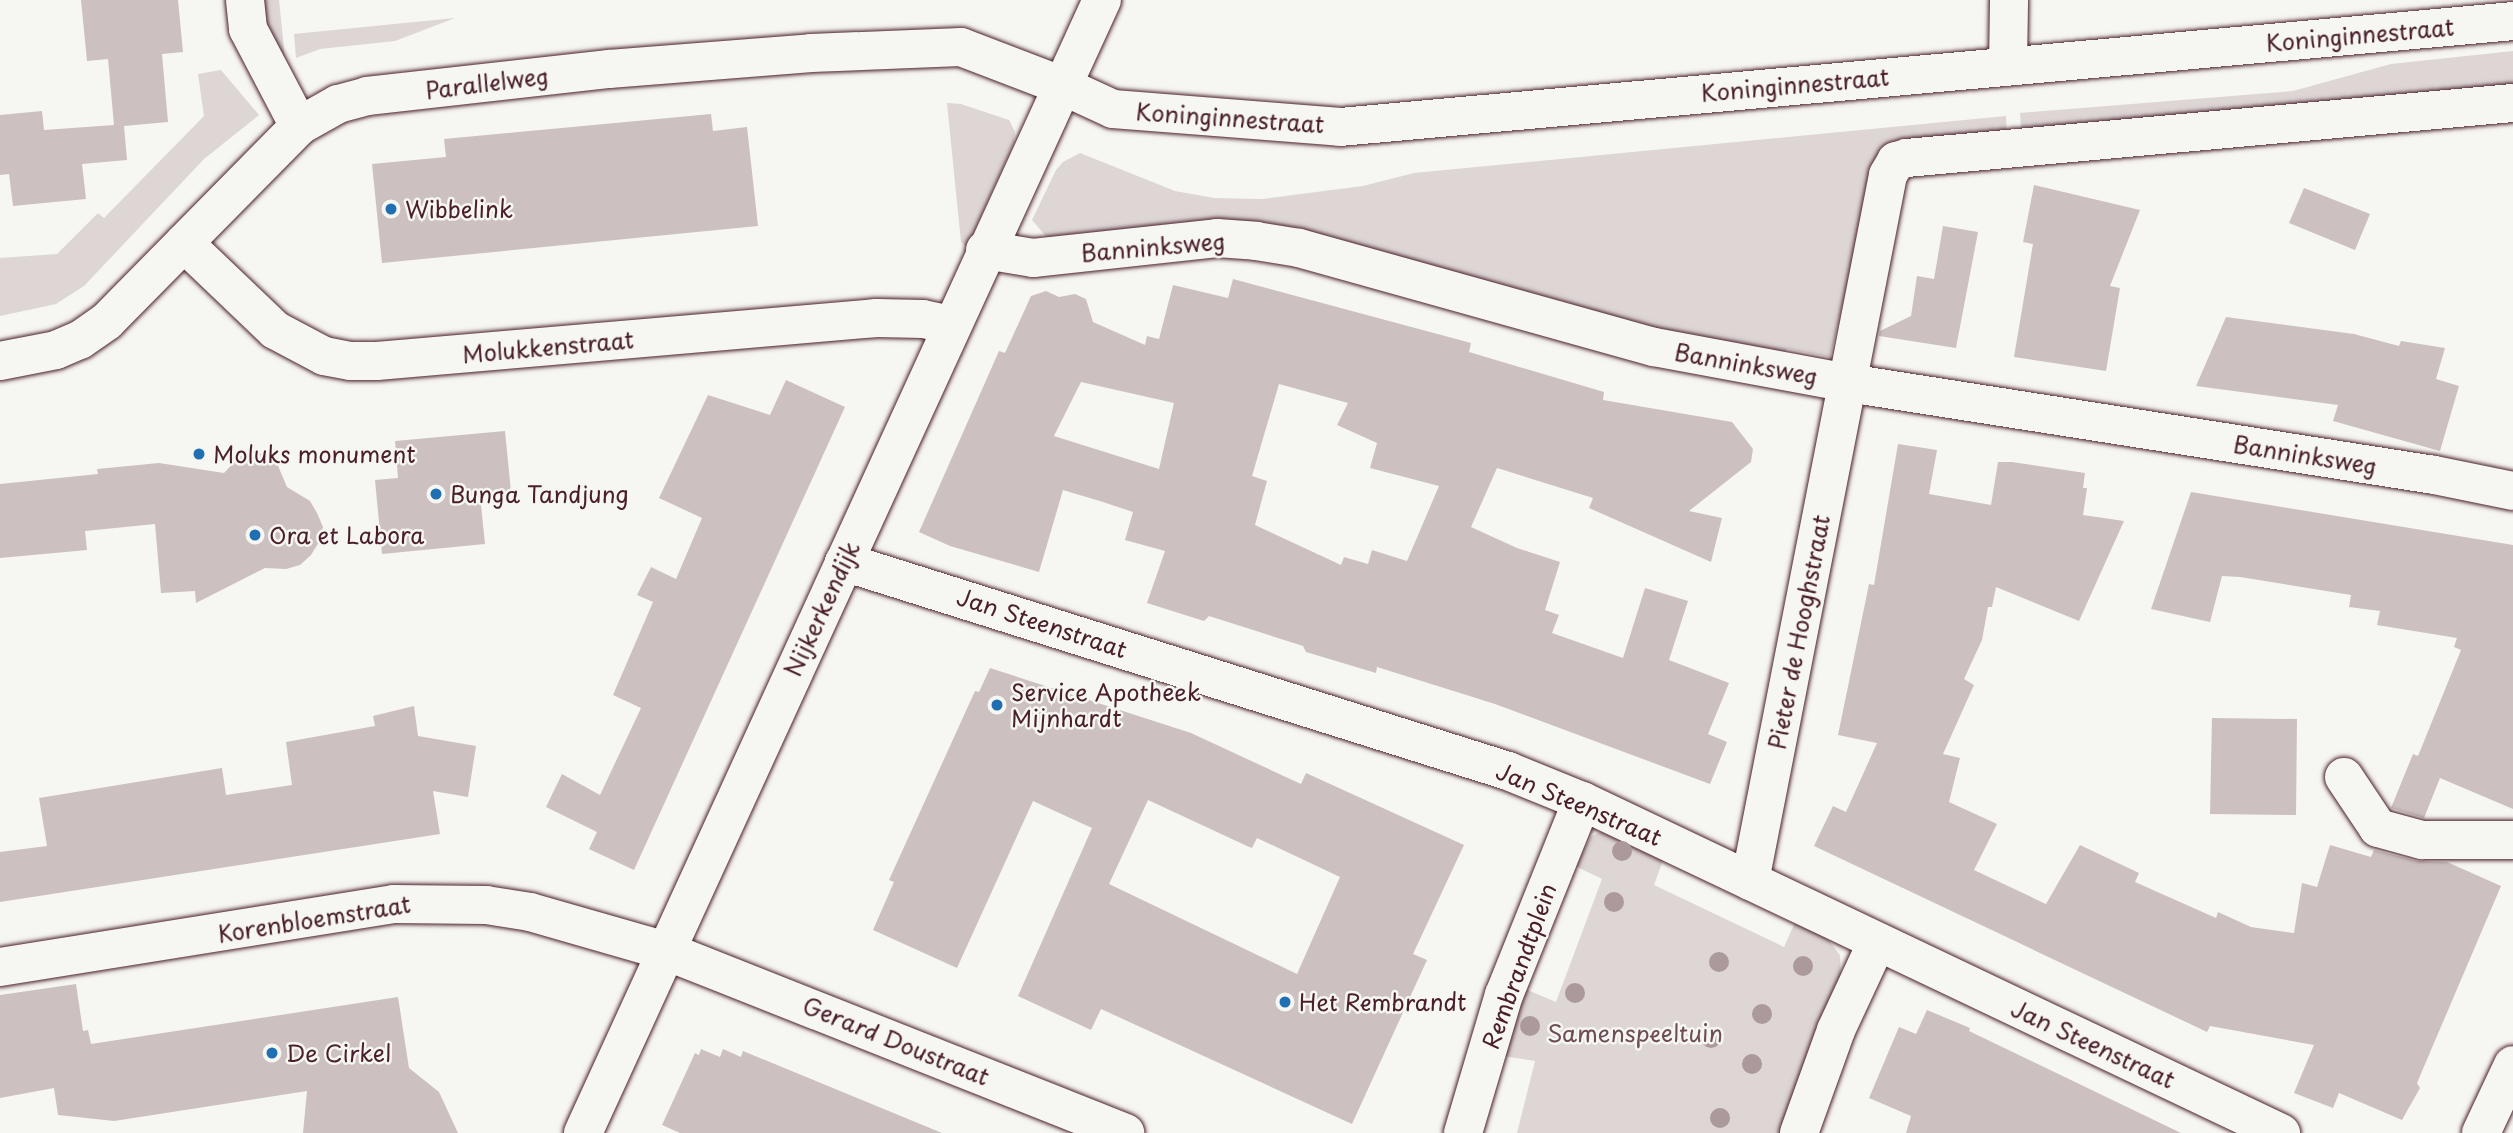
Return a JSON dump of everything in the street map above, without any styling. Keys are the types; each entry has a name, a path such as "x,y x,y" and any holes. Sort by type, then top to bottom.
{"street":[{"path":"245,0 248,30 299,126"},
{"name":"Nijkerkendijk","path":"583,1133 985,250 1102,0"},
{"path":"2008,66 2009,0"},
{"name":"Koninginnestraat","path":"1063,86 1113,109 1340,127 2008,66 2512,16"},
{"name":"Parallelweg","path":"0,361 56,350 80,340 107,321 299,126 338,104 367,96 609,69 811,53 961,47 1063,86"},
{"name":"Pieter de Hooghstraat","path":"1749,881 1888,175 1896,162 1901,159 2513,103"},
{"name":"Banninksweg","path":"985,250 1033,258 1217,238 1256,241 1299,248 1654,347 1848,383 2434,475 2513,491"},
{"name":"Molukkenstraat","path":"184,243 275,330 324,356 351,361 377,362 877,318 923,319 952,325"},
{"name":"Jan Steenstraat","path":"844,562 1508,771 1582,801 2281,1133"},
{"path":"2344,777 2378,828 2422,839 2513,841"},
{"name":"Rembrandtplein","path":"1463,1133 1504,995 1582,801"},
{"name":"Korenbloemstraat","path":"0,967 410,903 464,903 530,912 666,951"},
{"path":"1799,1133 1836,1030 1877,942"},
{"name":"Gerard Doustraat","path":"666,951 1125,1133"},
{"path":"2481,1133 2513,1065"}],"green space":[{"path":"263,0 279,0 285,59 268,44"},
{"path":"455,18 395,41 320,49 296,58 294,34"},
{"path":"2513,51 2513,95 2022,140 2020,113 2293,91 2391,64"},
{"path":"221,70 259,115 204,159 84,286 56,304 0,316 0,258 57,254 98,213 104,218 204,116 198,74"},
{"path":"947,103 961,104 1009,120 1015,132 1014,143 967,247 961,242"},
{"path":"2006,116 2007,139 1873,181 1830,357 1787,349 1784,354 1671,333 1292,229 1050,241 1032,220 1056,170 1063,162 1080,153 1175,191 1214,198 1262,199 1363,186 1414,173"},
{"name":"Samenspeeltuin","path":"1610,831 1664,858 1654,885 1784,947 1796,920 1823,933 1840,955 1841,978 1780,1133 1517,1133 1535,1061 1503,1056 1525,989 1556,1002 1602,879 1575,866 1591,837"}],"building":[{"path":"81,0 178,0 183,52 162,54 168,122 124,126 127,160 82,164 86,199 13,206 9,174 0,175 0,115 42,111 44,130 114,125 108,59 87,61"},
{"path":"711,114 713,131 747,127 758,226 382,263 372,164 446,157 444,139"},
{"path":"2034,185 2140,210 2110,286 2120,288 2106,371 2014,357 2033,244 2023,242"},
{"path":"2304,188 2370,214 2355,250 2289,223"},
{"path":"1943,226 1978,232 1956,348 1879,336 1880,331 1911,316 1917,276 1934,279"},
{"path":"1233,279 1471,343 1469,352 1604,392 1603,400 1732,422 1753,449 1751,462 1689,511 1722,518 1711,562 1589,508 1593,498 1497,468 1471,527 1517,548 1560,562 1545,610 1559,615 1552,633 1623,658 1645,588 1688,601 1669,660 1729,683 1708,734 1727,742 1710,784 1495,704 1377,667 1376,673 1306,652 1303,646 1209,616 1204,621 1147,603 1165,551 1125,540 1133,512 1103,502 1063,490 1039,572 950,546 919,532 999,351 1005,353 1031,296 1046,291 1059,297 1075,294 1086,299 1093,322 1145,345 1147,336 1159,339 1173,285 1228,298","holes":["1081,382 1174,403 1159,469 1054,436","1279,384 1348,403 1337,425 1377,443 1370,468 1439,486 1407,561 1372,550 1368,564 1344,557 1341,565 1255,525 1267,481 1252,476"]},
{"path":"2226,317 2354,334 2399,346 2401,341 2445,348 2436,379 2459,386 2440,451 2333,421 2338,405 2196,386"},
{"path":"786,380 845,407 634,870 589,849 597,832 546,807 562,774 600,795 641,708 613,695 653,602 637,595 651,567 676,579 702,518 659,498 708,395 770,415"},
{"name":"Bunga Tandjung","path":"505,431 511,492 480,495 485,544 382,554 375,480 398,478 395,441"},
{"path":"1898,444 1937,450 1929,494 1991,505 1998,462 2012,462 2085,473 2083,488 2087,488 2083,515 2124,521 2079,621 1996,587 1992,607 1988,607 1982,640 1964,679 1974,685 1943,754 1960,758 1949,802 1997,824 1974,870 2046,904 2080,845 2139,873 2135,882 2216,918 2218,912 2251,927 2294,933 2302,883 2317,887 2330,845 2371,857 2374,850 2417,861 2447,862 2501,886 2417,1083 2420,1088 2402,1120 2339,1093 2333,1108 2294,1093 2314,1045 2210,1026 2207,1032 1814,846 1833,806 1846,812 1877,743 1838,735 1869,584 1874,585"},
{"path":"251,452 266,454 276,461 287,487 310,501 317,513 323,527 319,542 311,555 300,565 286,569 265,568 196,603 195,591 161,593 155,524 85,531 87,550 0,558 0,484 98,474 97,469 159,463 224,473 239,457"},
{"path":"2191,492 2513,545 2513,809 2440,778 2424,818 2391,808 2413,754 2418,756 2461,650 2454,647 2457,638 2377,625 2380,611 2349,607 2351,595 2240,577 2222,576 2210,622 2151,609"},
{"path":"990,668 1191,733 1301,784 1306,773 1464,845 1413,954 1427,960 1352,1124 1101,1009 1091,1030 1018,996 1092,828 1033,801 957,968 873,930 894,882 889,880 975,691 979,692","holes":["1148,800 1252,848 1257,838 1340,877 1297,974 1109,884"]},
{"path":"414,706 418,736 476,746 468,797 433,791 440,834 0,902 0,852 47,846 39,798 222,768 226,795 292,785 286,742 375,726 373,716"},
{"path":"2212,718 2297,719 2296,815 2210,814"},
{"name":"De Cirkel","path":"76,984 83,1031 88,1030 91,1044 398,997 409,1068 439,1092 458,1133 303,1133 307,1091 114,1121 58,1115 54,1088 0,1098 0,995"},
{"path":"1927,1010 1970,1028 1969,1031 2181,1133 1906,1133 1911,1116 1869,1098 1899,1027 1916,1034"},
{"path":"701,1049 720,1057 723,1049 741,1057 743,1051 942,1133 680,1133 662,1125 695,1053 699,1055"}],"place":[{"name":"Wibbelink","path":"391,209"},
{"name":"Moluks monument","path":"199,454"},
{"name":"Bunga Tandjung","path":"436,494"},
{"name":"Ora et Labora","path":"255,535"},
{"name":"Service Apotheek Mijnhardt","path":"997,705"},
{"name":"Het Rembrandt","path":"1285,1002"},
{"name":"De Cirkel","path":"272,1053"}]}
